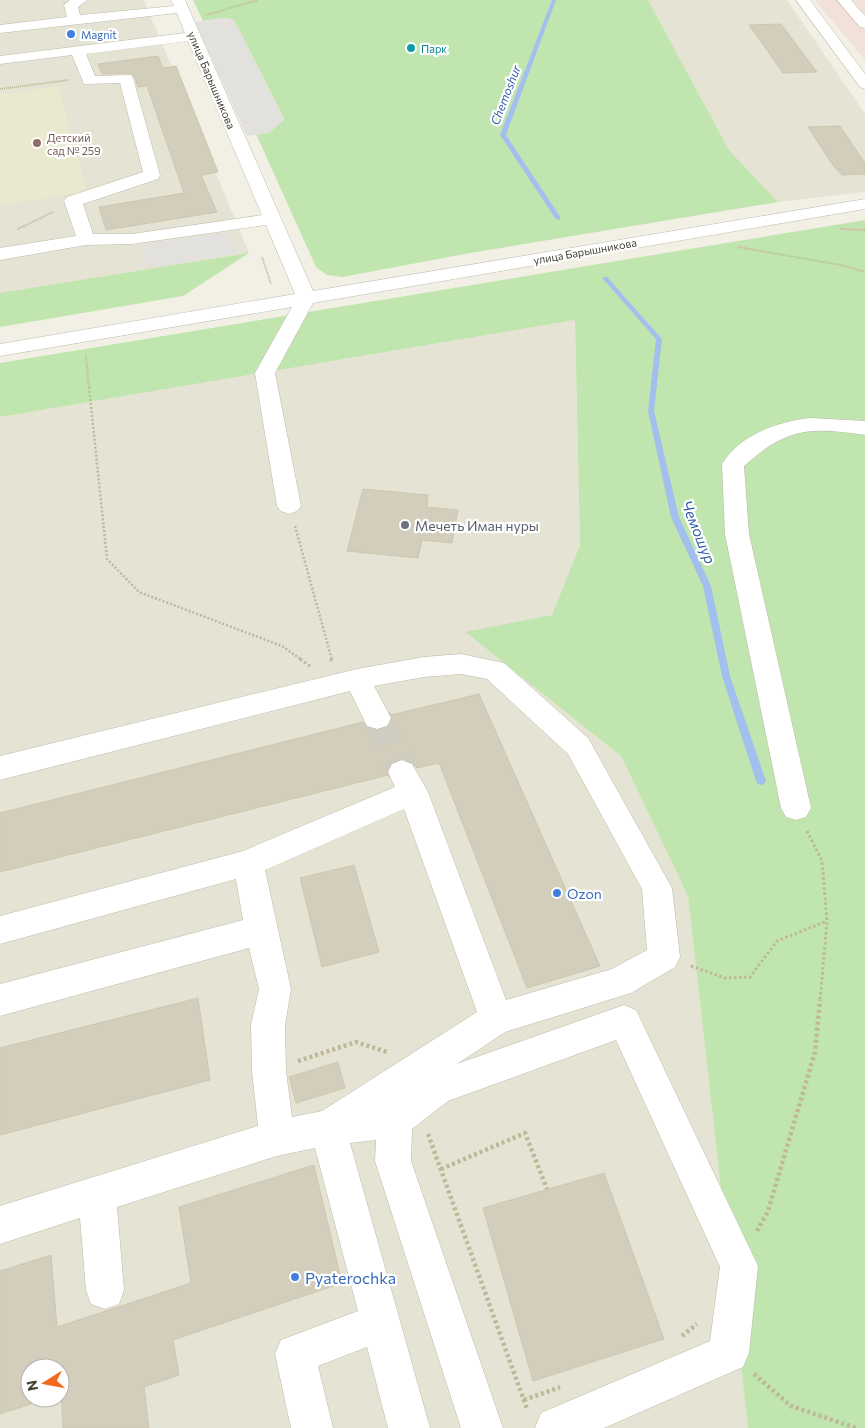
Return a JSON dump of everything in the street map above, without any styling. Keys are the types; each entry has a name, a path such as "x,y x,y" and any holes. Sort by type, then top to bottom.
{"street":[{"path":"74,20 71,5 80,0"},
{"path":"803,0 865,84"},
{"path":"844,0 865,24"},
{"path":"0,29 74,20 185,16"},
{"path":"0,60 78,51 185,16"},
{"name":"улица Барышникова","path":"185,16 306,298"},
{"path":"78,51 89,81 126,78 152,175 74,201 86,240"},
{"name":"улица Барышникова","path":"0,350 865,204"},
{"path":"0,254 86,240 132,239 272,219"},
{"path":"132,239 140,251 149,253"},
{"path":"289,506 265,373 306,298"},
{"path":"796,808 737,534 732,464 760,440 785,430 820,423 865,428"},
{"path":"0,768 346,682 433,666 461,664 495,670 578,746 657,888 664,957 619,982 496,1019 328,1128"},
{"path":"346,682 377,718"},
{"path":"0,930 248,863 407,782 496,1019"},
{"path":"248,863 274,989 268,1025 269,1071 277,1138"},
{"path":"0,1000 261,930"},
{"path":"0,1225 277,1138 405,1112 437,1088 624,1021 739,1266 729,1353 543,1423"},
{"path":"405,1112 393,1161 482,1428"},
{"path":"328,1128 409,1428"},
{"path":"97,1194 105,1290"},
{"path":"312,1428 296,1354 381,1322"}],"path":[{"path":"185,16 258,0"},
{"path":"0,89 88,78"},
{"path":"9,231 19,229 74,201"},
{"path":"738,246 840,265 865,272"},
{"path":"84,336 107,559 139,592 282,646 346,682"},
{"path":"289,506 330,659 346,682"},
{"path":"739,1266 768,1211 815,1052 827,921 822,861 796,808"},
{"path":"664,957 725,978 750,978 777,941 827,921"},
{"path":"269,1071 356,1042 425,1064"},
{"path":"405,1112 441,1169 524,1400 543,1423"},
{"path":"441,1169 525,1133 547,1189"},
{"path":"676,1341 698,1324 700,1316"},
{"path":"729,1353 791,1406 856,1428"},
{"path":"524,1400 570,1383"}],"shaded area":[{"path":"0,0 144,0 249,253 0,294"},
{"path":"648,0 787,0 865,114 865,192 778,202 729,150"},
{"path":"815,0 865,0 865,60"},
{"path":"225,18 234,20 284,120 269,133 247,136 195,22"},
{"name":"Детский сад № 259","path":"58,86 87,192 0,205 0,94"},
{"path":"228,232 236,254 148,268 141,245"},
{"path":"575,320 580,545 552,615 466,633 621,756 688,896 748,1428 0,1428 0,417"}],"green space":[{"path":"193,0 648,0 729,150 778,202 465,254 342,277 327,275 316,267 256,134 269,133 284,119 234,20 225,18 203,21"},
{"path":"865,220 865,1428 748,1428 688,896 621,756 465,632 552,615 580,545 575,320 0,417 0,363"},
{"path":"249,253 183,296 0,327 0,293"}],"building":[{"path":"781,24 817,72 783,73 749,25"},
{"path":"158,56 163,68 176,66 218,172 201,175 217,212 106,230 99,207 184,193 147,86 138,87 131,73 102,74 98,64"},
{"path":"840,126 865,163 865,174 842,175 834,167 808,127"},
{"name":"Мечеть Иман нуры","path":"363,489 428,495 427,507 458,510 452,543 422,540 418,558 347,551"},
{"path":"479,694 600,966 527,988 439,763 417,768 413,762 401,758 390,763 386,771 388,775 0,872 0,813 363,722 366,728 378,731 389,727 393,719 391,715"},
{"path":"354,865 379,952 322,967 300,878"},
{"path":"198,998 210,1080 0,1135 0,1048"},
{"path":"338,1062 345,1088 296,1103 289,1077"},
{"path":"314,1165 342,1283 173,1340 179,1375 144,1387 149,1428 63,1428 62,1408 70,1408 70,1358 20,1358 20,1407 0,1414 0,1271 51,1255 57,1327 191,1283 179,1207"},
{"path":"604,1173 664,1339 533,1381 483,1208"}],"waterway":[{"name":"Chemoshur","path":"554,0 503,135 558,218"},
{"name":"Чемошур","path":"605,278 659,339 651,411 675,517 707,586 726,676 761,781"}],"tunnel":[{"path":"377,718 402,772"}],"place":[{"name":"Magnit","path":"71,34"},
{"name":"Парк","path":"411,48"},
{"name":"Детский сад № 259","path":"37,143"},
{"name":"Мечеть Иман нуры","path":"405,525"},
{"name":"Ozon","path":"557,893"},
{"name":"Pyaterochka","path":"295,1277"}]}
